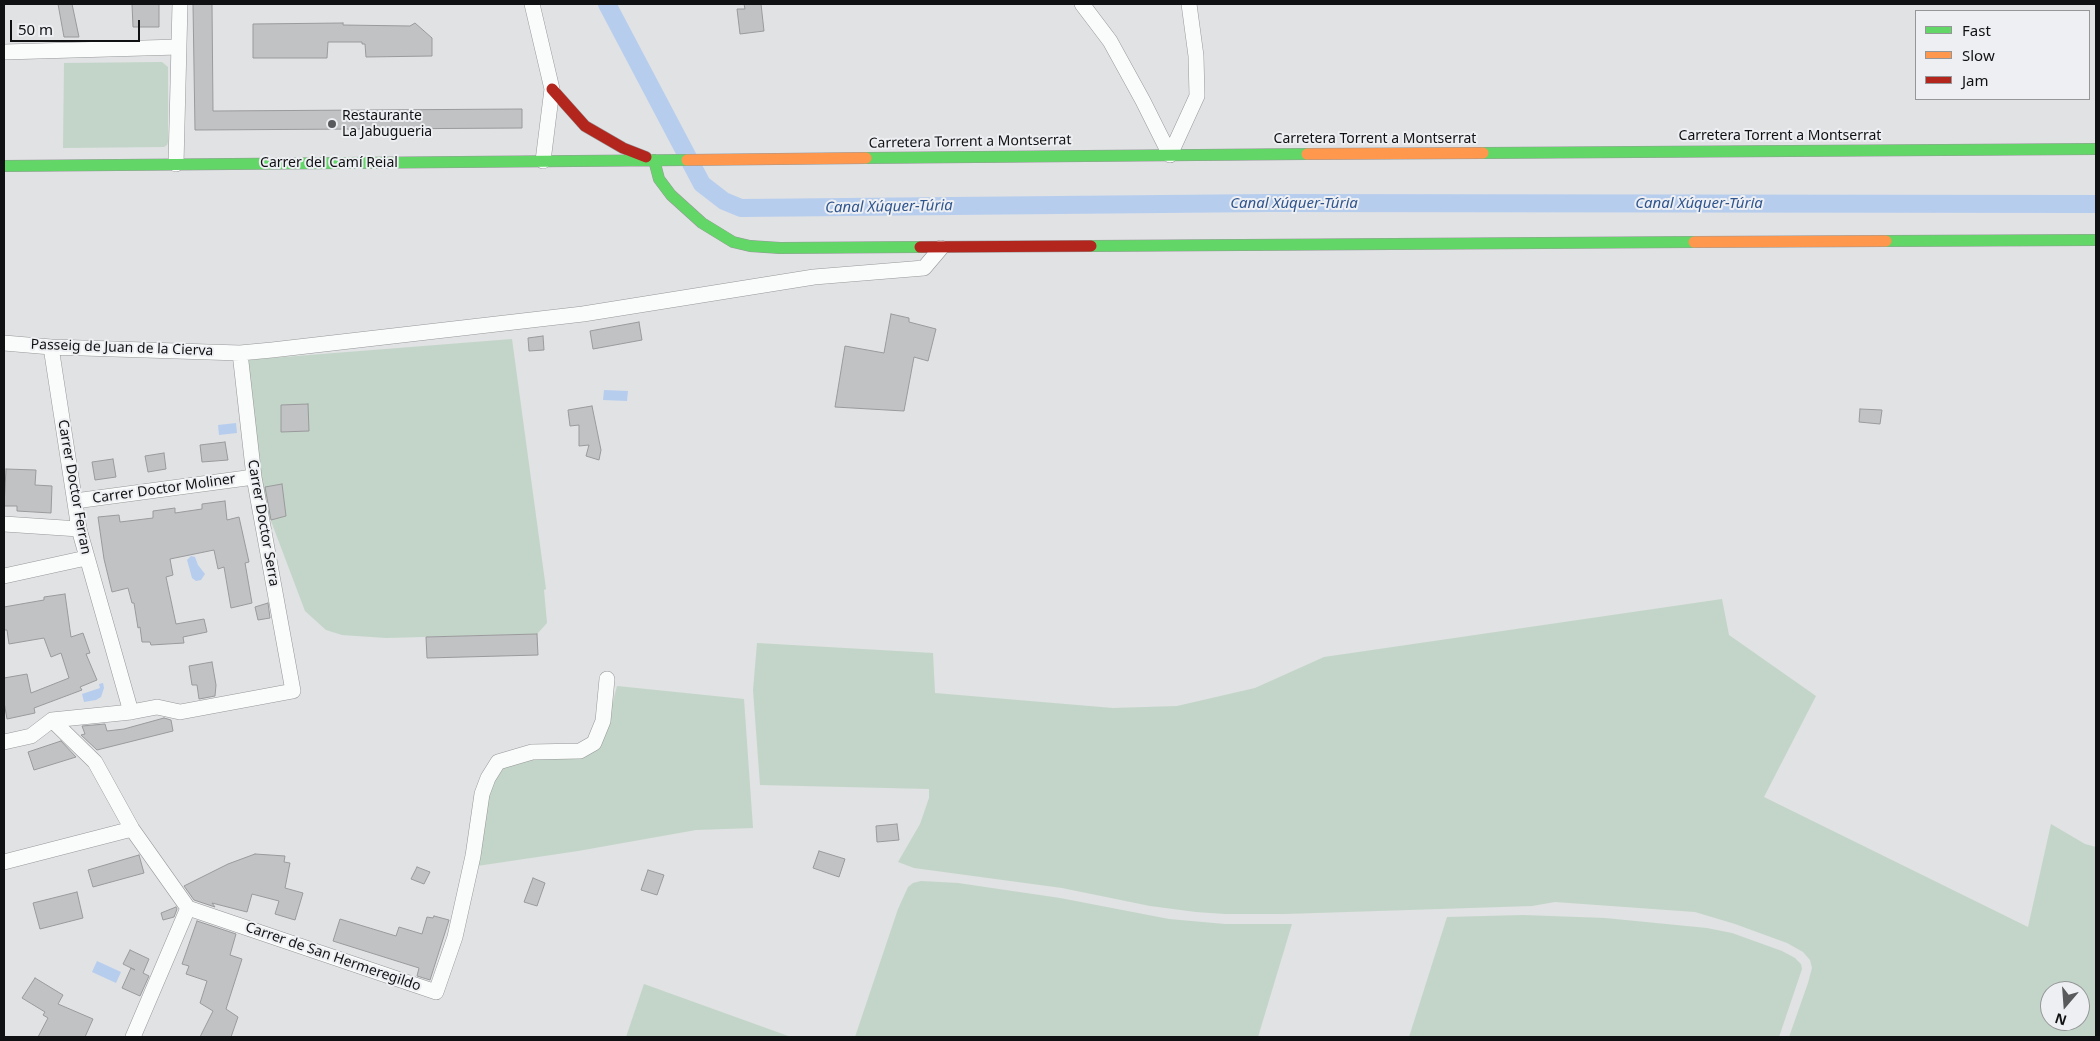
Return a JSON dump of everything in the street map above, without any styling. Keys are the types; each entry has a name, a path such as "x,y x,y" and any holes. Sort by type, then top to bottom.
{"main road":[{"path":"552,89 585,126 623,148 658,160 659,179 671,195 702,223 719,235 734,242 750,246 780,248 941,248 1968,239 2096,240"},
{"name":"Carretera Torrent a Montserrat","path":"658,160 2096,150"},
{"name":"Carrer del Camí Reial","path":"4,166 658,160"}],"street":[{"path":"176,164 180,4"},
{"path":"532,4 552,89 543,162"},
{"path":"1082,4 1110,41 1143,100 1170,155"},
{"path":"1170,155 1197,96 1196,56 1189,4"},
{"path":"4,52 179,47"},
{"name":"Passeig de Juan de la Cierva","path":"4,343 51,347 240,353 584,314 814,277 924,268 941,248"},
{"name":"Carrer Doctor Ferran","path":"51,347 79,529 131,712"},
{"name":"Carrer Doctor Serra","path":"131,712 157,708 180,712 293,691 254,477 240,353"},
{"name":"Carrer Doctor Moliner","path":"75,501 254,477"},
{"path":"4,524 79,529"},
{"path":"4,576 86,558"},
{"name":"Carrer de San Hermeregildo","path":"188,908 436,992 455,937 474,856 482,794 488,778 498,762 532,752 580,751 594,744 603,721 607,679"},
{"path":"4,742 30,736 52,720 131,712"},
{"path":"52,720 95,762 132,829 188,908 133,1037"},
{"path":"4,862 132,829"}],"green space":[{"path":"162,62 168,67 167,145 164,147 63,148 64,63"},
{"path":"512,339 546,589 544,590 547,623 537,634 386,638 342,635 326,630 305,611 268,513 267,501 257,478 246,360"},
{"path":"1722,599 1729,635 1816,696 1764,797 2028,927 2051,824 2085,844 2096,847 2096,1037 1789,1037 1808,983 1812,968 1810,960 1803,952 1787,943 1695,912 1555,902 1532,906 1285,914 1225,914 1150,906 1062,888 914,868 898,862 920,824 929,798 929,789 760,785 753,690 757,643 933,653 935,693 1113,708 1177,706 1255,688 1324,657"},
{"path":"617,686 744,699 753,828 696,830 578,851 477,866 484,805 496,776 504,766 512,763 545,758 581,756 609,716"},
{"path":"921,881 958,883 1060,898 1169,919 1225,924 1292,924 1258,1037 855,1037 898,909 908,887 913,883"},
{"path":"1523,915 1605,918 1707,928 1732,933 1782,951 1795,958 1801,964 1802,969 1779,1037 1409,1037 1447,917"},
{"path":"644,984 791,1037 626,1037"}],"water":[{"path":"604,390 628,391 627,401 603,400"},
{"path":"236,423 237,433 219,435 218,425"},
{"path":"191,556 195,557 205,574 201,580 196,581 192,578 187,560"},
{"path":"103,683 104,688 101,697 84,702 82,694 100,688 99,684"},
{"path":"97,961 121,972 116,983 92,972"}],"building":[{"path":"58,4 72,4 79,37 64,37"},
{"path":"132,4 159,4 159,27 133,27"},
{"path":"193,4 212,4 213,111 522,109 522,128 195,130"},
{"path":"744,4 761,4 764,31 740,34 737,9 745,9"},
{"path":"343,23 343,25 410,26 415,23 432,38 432,56 366,57 365,44 362,44 362,42 328,42 327,58 253,58 253,24"},
{"path":"891,314 909,318 909,322 936,329 928,361 914,357 904,411 835,407 845,346 884,353"},
{"path":"639,322 642,340 593,349 590,331"},
{"path":"543,336 544,350 529,351 528,338"},
{"path":"308,404 309,431 281,432 281,405"},
{"path":"592,406 601,450 599,460 586,456 589,445 579,446 579,425 570,426 568,410"},
{"path":"1860,409 1882,410 1880,424 1859,422"},
{"path":"225,442 228,460 202,462 200,445"},
{"path":"164,453 166,469 148,472 145,456"},
{"path":"113,459 116,477 95,480 92,462"},
{"path":"6,469 36,470 35,485 52,486 51,513 17,511 17,506 4,506"},
{"path":"282,484 286,516 271,520 265,487"},
{"path":"225,501 227,520 239,517 249,562 245,563 252,603 231,608 224,567 218,569 214,550 170,559 173,575 166,577 176,624 204,619 207,632 183,637 184,643 151,645 150,642 142,642 134,603 132,603 128,588 112,592 104,559 98,517 119,515 120,522 153,518 153,511 175,508 175,513 202,509 202,504"},
{"path":"65,594 71,637 83,633 90,653 86,654 97,680 80,687 82,690 34,708 35,713 7,719 4,702 4,678 27,674 31,693 69,678 61,653 51,657 44,638 9,644 7,630 4,630 4,607"},
{"path":"268,603 270,618 258,620 255,607"},
{"path":"537,634 538,655 427,658 426,637"},
{"path":"212,662 216,685 215,696 199,699 197,685 192,685 189,666"},
{"path":"164,718 171,720 173,731 97,750 81,735 85,734 82,726 105,724 107,731 124,729"},
{"path":"61,741 76,757 34,770 28,752"},
{"path":"897,824 899,840 877,842 876,826"},
{"path":"819,851 845,859 839,877 813,868"},
{"path":"255,854 285,856 284,862 290,863 285,888 303,893 295,920 275,914 279,901 252,894 247,912 212,903 215,907 194,900 184,886 228,864"},
{"path":"139,855 144,873 93,887 88,870"},
{"path":"417,867 430,872 424,884 411,879"},
{"path":"648,870 664,875 657,895 641,890"},
{"path":"533,878 545,883 537,906 524,902"},
{"path":"77,892 83,918 40,929 33,903"},
{"path":"176,907 174,917 163,920 161,913"},
{"path":"434,916 449,920 430,980 417,976 419,968 333,941 340,919 396,936 399,927 422,934 427,917 433,918"},
{"path":"197,921 236,934 230,955 242,959 226,1009 238,1017 231,1037 200,1037 213,1011 200,1003 207,981 186,974 189,966 182,964"},
{"path":"130,950 149,959 143,973 149,976 140,996 122,988 131,968 123,964"},
{"path":"35,978 63,995 58,1004 93,1019 85,1037 38,1037 48,1018 43,1015 45,1012 22,998"}],"waterway":[{"name":"Canal Xúquer-Túria","path":"607,4 702,184 724,201 741,208 1268,203 2096,204"}],"traffic: fast":[{"path":"1483,153 2096,149"},
{"path":"866,158 1307,154"},
{"path":"654,160 659,179 671,195 702,223 733,242 750,246 780,248 920,247"},
{"path":"4,166 687,160"},
{"path":"1886,241 2096,240"},
{"path":"1091,246 1694,242"}],"traffic: slow":[{"path":"1307,154 1483,153"},
{"path":"687,160 866,158"},
{"path":"1694,242 1886,241"}],"traffic: jam":[{"path":"552,89 585,126 623,148 646,157"},
{"path":"920,247 1091,246"}],"place":[{"name":"Restaurante La Jabugueria","path":"332,124"}]}
